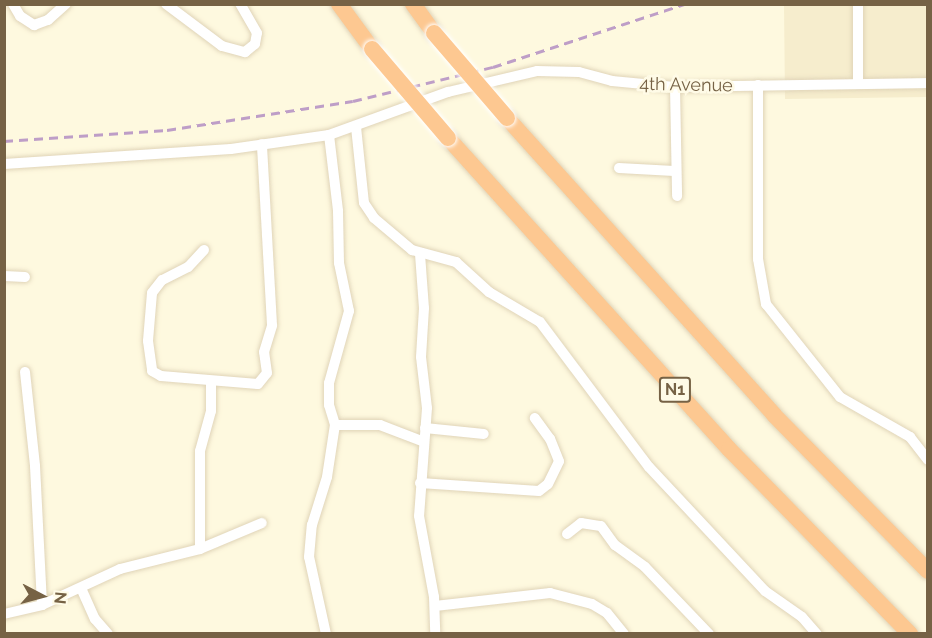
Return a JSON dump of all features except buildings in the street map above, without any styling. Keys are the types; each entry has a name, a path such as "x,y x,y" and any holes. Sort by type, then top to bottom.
{"highway":[{"name":"N1","path":"339,4 372,49 448,138 729,449 910,633"},
{"path":"413,4 434,33 507,118 774,415 927,571"}],"street":[{"path":"13,4 26,22 34,25 48,20 66,4"},
{"path":"166,4 222,46 245,52 255,44 257,33 240,4"},
{"path":"858,4 858,84"},
{"name":"4th Avenue","path":"4,164 262,144 329,135 356,127 385,112 448,92 537,71 579,72 612,81 675,87 927,83"},
{"path":"758,85 758,259 770,312 840,397 910,437 927,460"},
{"path":"675,87 674,171 677,196"},
{"path":"356,127 367,210 420,255 456,262 489,292 540,322 648,467 765,591 802,617 817,633"},
{"path":"326,633 309,556 312,525 327,477 335,425 329,405 329,383 349,311 339,263 338,211 329,135"},
{"path":"204,250 188,267 157,285 150,304 148,341 153,373 211,381 258,384 267,373 264,352 272,325 262,144"},
{"path":"619,168 674,171"},
{"path":"420,255 424,308 421,357 427,408 422,441 419,516 435,606 435,633"},
{"path":"4,276 25,277"},
{"path":"25,372 35,466 42,605"},
{"path":"200,549 200,451 211,411 211,381"},
{"path":"420,483 539,491 548,484 559,461 550,439 535,418"},
{"path":"335,425 380,425 422,441"},
{"path":"424,428 484,434"},
{"path":"4,614 42,605 120,569 200,549 262,523"},
{"path":"567,534 581,523 601,526 615,545 645,567 709,633"},
{"path":"81,588 95,619 108,633"},
{"path":"435,606 550,593 592,604 607,613 624,633"}],"shaded area":[{"path":"784,5 927,5 927,97 785,99"}],"railway":[{"path":"4,141 167,130 353,101 493,67 685,4"}]}
